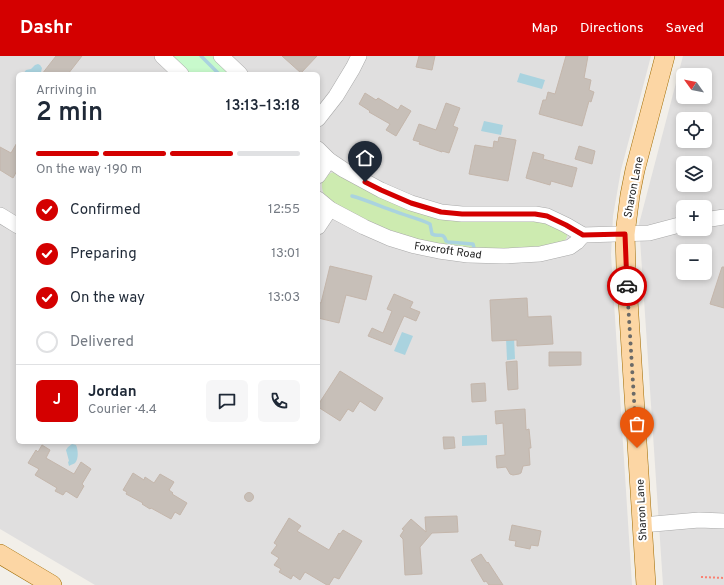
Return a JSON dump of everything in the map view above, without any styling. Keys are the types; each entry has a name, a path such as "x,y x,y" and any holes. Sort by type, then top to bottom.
{"main road":[{"name":"Sharon Lane","path":"646,585 625,234 635,170 665,56"},
{"path":"0,554 52,585"}],"street":[{"path":"162,56 179,72"},
{"path":"221,56 238,72"},
{"path":"320,116 336,96 359,56"},
{"path":"320,151 329,160 365,182 411,203 441,212 462,214 530,213 547,216 583,235 649,233 676,226"},
{"path":"320,173 329,160"},
{"name":"Foxcroft Road","path":"320,201 330,209 389,238 415,246 468,255 504,256 540,254 570,248 583,235"},
{"path":"320,224 330,209"},
{"path":"0,215 16,225"},
{"path":"712,219 724,218"},
{"path":"642,525 693,521 724,521"}],"path":[{"path":"701,577 724,578"}],"shaded area":[{"path":"0,56 651,56 621,170 613,216 611,255 632,585 95,585 0,529"},
{"path":"683,56 724,56 724,585 663,585 639,224 676,83 676,104 712,104 712,68 680,68"}],"green space":[{"path":"169,56 215,56 233,72 186,72"},
{"path":"335,172 413,208 533,218 567,231 567,236 565,241 517,252 434,246 366,223 326,198 322,189 322,182 326,176"}],"water":[{"path":"35,65 40,65 42,68 41,72 24,72 31,69"},
{"path":"520,73 545,80 542,89 517,82"},
{"path":"484,121 503,125 501,135 481,131"},
{"path":"402,332 413,336 405,355 394,351"},
{"path":"514,337 515,359 507,360 506,338"},
{"path":"487,435 487,445 462,446 462,436"},
{"path":"72,444 76,445 78,457 75,463 69,466 66,450"}],"building":[{"path":"56,56 82,56 70,72 44,72"},
{"path":"282,56 317,56 302,72 300,72"},
{"path":"419,56 435,56 432,70 416,67"},
{"path":"566,56 588,56 584,78 591,80 589,90 594,92 591,102 589,101 582,126 539,114 543,100 546,100 548,92 555,94"},
{"path":"365,93 376,100 378,98 398,110 401,105 411,111 396,136 386,130 390,124 369,112 370,111 359,104"},
{"path":"446,103 460,108 453,126 458,128 449,153 419,144 420,142 413,140 419,124 436,130"},
{"path":"499,137 516,140 508,181 469,174 475,145 493,148 494,141 498,142"},
{"path":"16,144 16,173 13,178 0,170 0,147 11,153"},
{"path":"579,146 595,151 592,164 575,159"},
{"path":"533,152 544,155 543,159 577,168 572,187 551,181 550,185 526,178"},
{"path":"330,266 372,276 366,300 346,295 339,323 320,318 321,303"},
{"path":"722,267 724,267 724,308 710,304"},
{"path":"394,294 413,302 410,308 420,312 416,321 404,316 391,345 368,336 372,328 383,333 392,311 387,309"},
{"path":"527,298 528,317 551,316 553,344 517,346 517,340 492,341 490,300"},
{"path":"549,352 581,352 581,365 549,366"},
{"path":"517,361 518,389 508,390 506,362"},
{"path":"340,371 383,398 375,411 360,401 353,412 348,409 340,421 320,408 320,402"},
{"path":"485,383 486,401 472,402 471,384"},
{"path":"525,409 526,430 529,429 531,448 529,448 530,465 523,466 521,473 513,475 510,474 506,467 497,468 496,456 505,455 503,423 496,424 495,411"},
{"path":"443,437 454,437 455,448 444,449"},
{"path":"42,445 50,450 46,458 74,474 81,462 91,469 82,484 84,486 77,498 66,491 63,495 55,491 57,488 35,475 39,469 28,463 36,450 38,452"},
{"path":"133,473 144,480 145,477 154,483 160,474 174,482 169,490 173,493 172,494 187,503 180,515 175,512 171,519 151,508 150,509 142,504 143,503 126,494 127,492 123,490"},
{"path":"249,492 254,497 249,502 244,497"},
{"path":"457,516 458,532 432,533 420,547 422,574 405,575 403,539 400,536 404,530 402,529 411,519 426,532 425,517"},
{"path":"289,518 301,526 297,531 329,550 339,533 340,534 343,530 362,541 339,579 334,577 329,585 327,585 305,572 300,580 293,575 291,579 279,572 281,569 274,565 279,558 271,553 277,545 274,543"},
{"path":"512,525 541,531 538,546 531,545 530,549 515,546 516,541 509,540"},
{"path":"481,554 503,585 489,585 486,581 484,582 471,560"}],"waterway":[{"path":"201,56 217,72"},
{"path":"352,196 426,222 430,224 432,234 442,235 448,242 473,244 474,248"}],"way so far":[{"path":"627,286 637,448"}],"route":[{"path":"365,182 411,203 441,212 462,214 535,214 547,216 583,235 625,234 627,286"}]}
